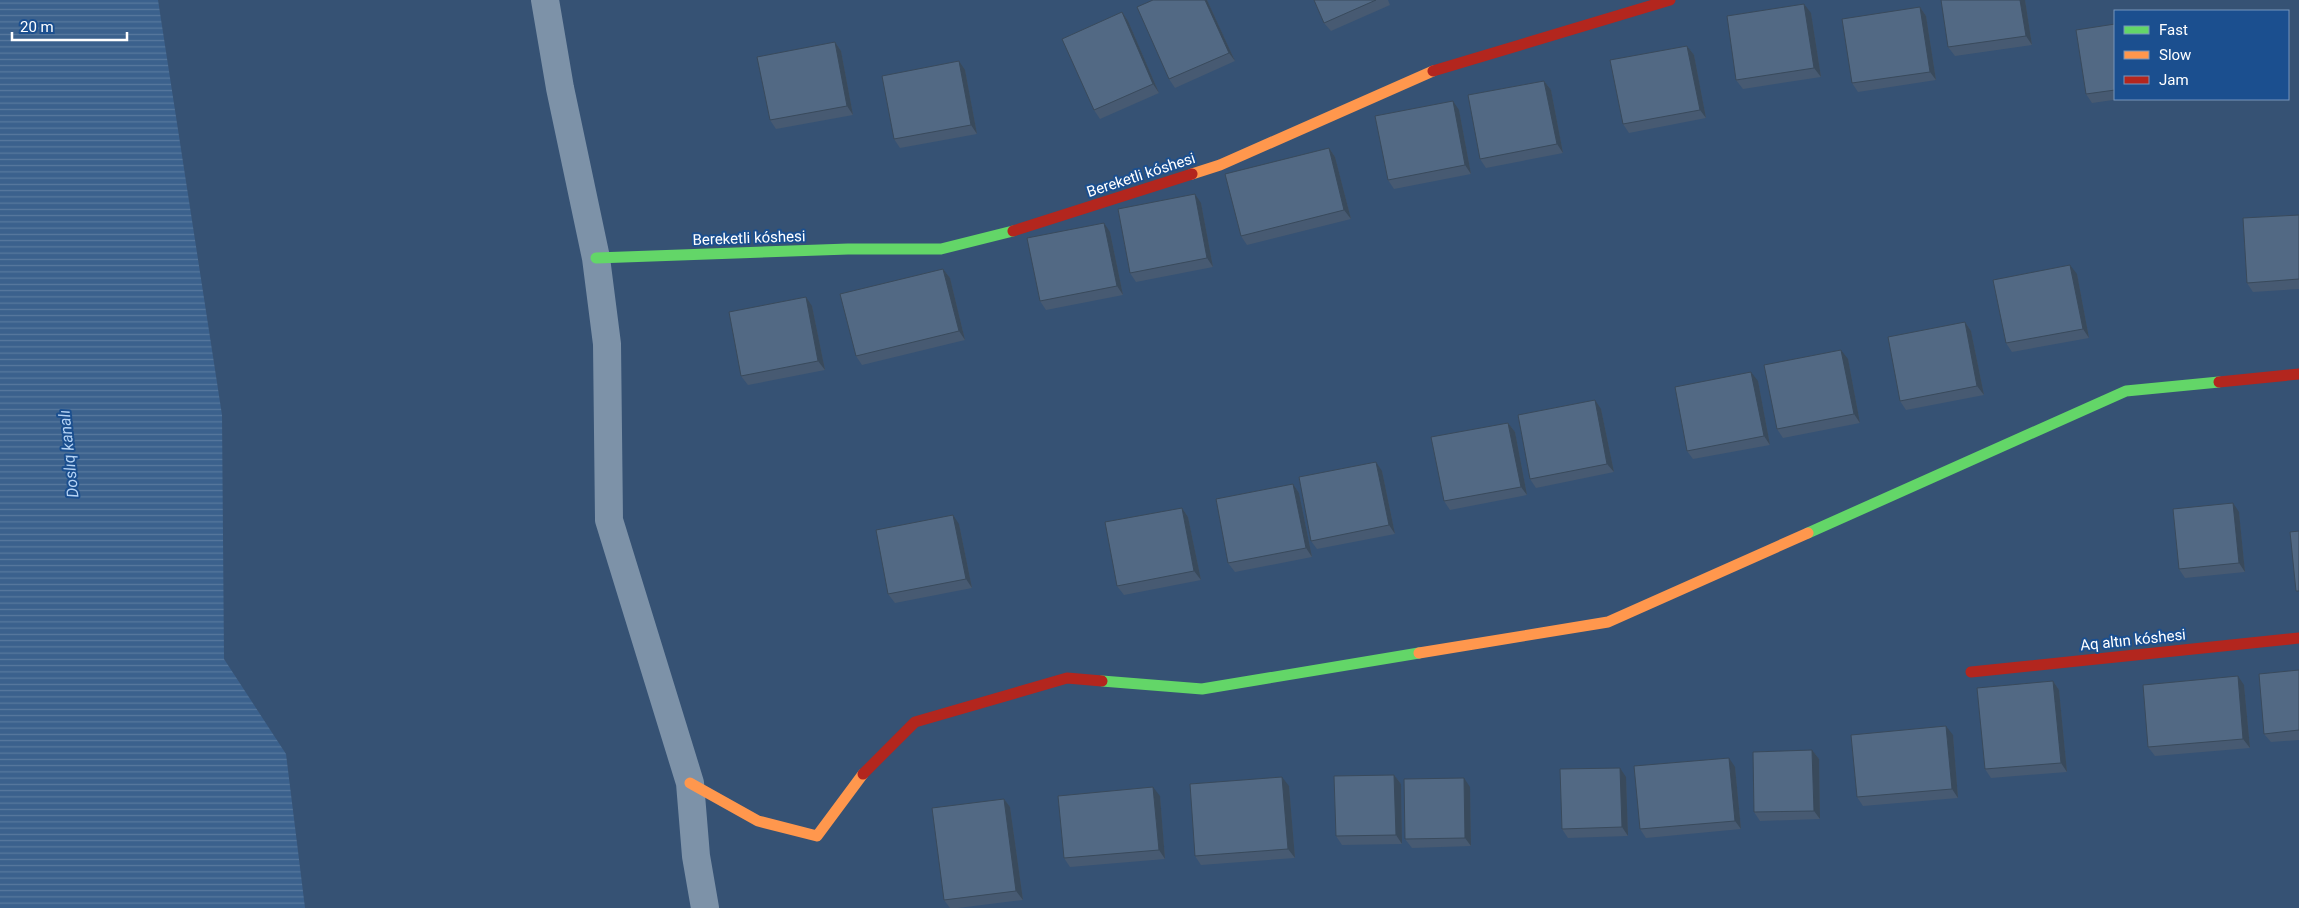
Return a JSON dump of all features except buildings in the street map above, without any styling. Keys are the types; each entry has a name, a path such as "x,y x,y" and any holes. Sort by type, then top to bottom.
{"street":[{"path":"545,0 560,88 596,258 607,344 609,520 690,783 696,856 705,908"},
{"name":"Bereketli kóshesi","path":"596,258 848,249 941,249 1024,229 1220,165 1396,89 1438,68 1670,0"},
{"path":"690,783 758,822 817,836 864,774 915,722 1068,678 1202,689 1608,622 2126,391 2299,374"},
{"name":"Aq altın kóshesi","path":"1971,672 2299,638"}],"water":[{"name":"Doslıq kanalı","path":"0,0 158,0 222,415 224,659 286,754 305,908 0,908"}],"traffic: fast":[{"path":"596,258 848,249 941,249 1013,231"},
{"path":"1808,533 2126,391 2219,382"},
{"path":"1102,681 1202,689 1419,653"}],"traffic: slow":[{"path":"1192,174 1220,165 1433,71"},
{"path":"1419,653 1608,622 1808,533"},
{"path":"690,783 758,821 817,836 863,774"}],"traffic: jam":[{"path":"1433,71 1670,0"},
{"path":"1013,231 1192,174"},
{"path":"2219,382 2299,374"},
{"path":"1971,672 2299,638"},
{"path":"863,774 915,722 1067,678 1102,681"}]}
